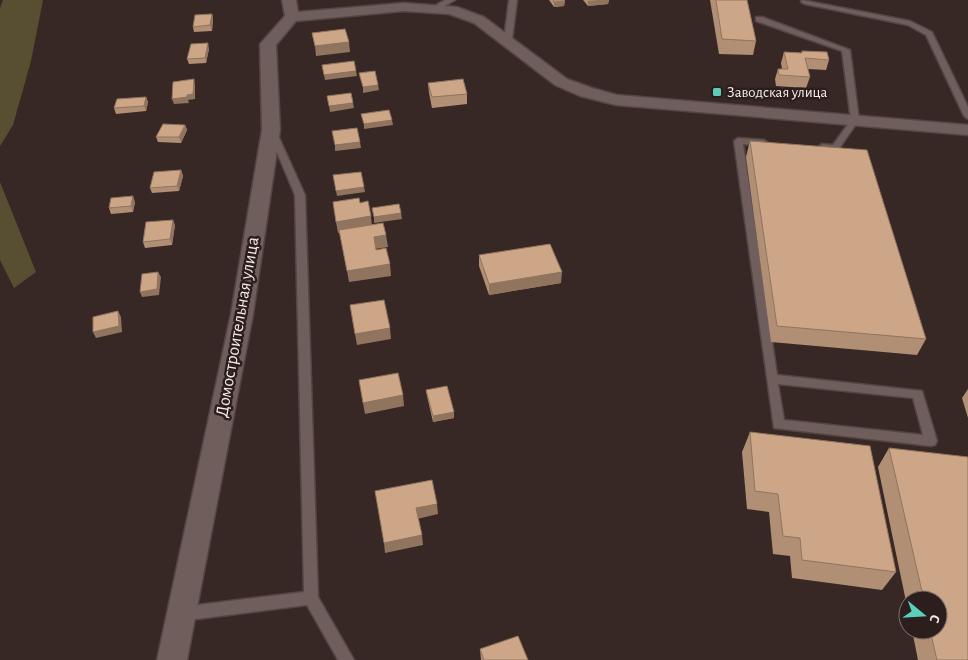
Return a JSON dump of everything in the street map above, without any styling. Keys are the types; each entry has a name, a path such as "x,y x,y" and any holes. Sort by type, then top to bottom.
{"street":[{"path":"291,9 435,8 452,10 478,20 508,40 561,82 586,92 616,100 667,106 968,130"},
{"name":"Домостроительная улица","path":"172,660 242,314 271,130 268,44 291,9"}],"lane":[{"path":"435,8 451,0"},
{"path":"508,40 513,0"},
{"path":"805,2 910,23 929,34 968,116"},
{"path":"759,19 846,50 855,120 835,148 806,146"},
{"path":"271,130 300,195 311,598 346,660"},
{"path":"772,379 918,394 931,440 778,424 738,141 776,144"},
{"path":"181,614 311,598"}],"shaded area":[{"path":"3,0 43,0 31,61 13,125 0,146 0,8"},
{"path":"0,182 36,272 14,288 0,260"}],"building":[{"path":"553,0 564,0 565,1 554,2"},
{"path":"716,0 747,0 756,41 722,39"},
{"path":"212,14 210,25 193,27 195,15"},
{"path":"345,29 349,42 315,46 312,33"},
{"path":"208,43 205,58 187,59 191,44"},
{"path":"802,51 827,52 829,60 805,58 810,77 779,75 778,69 788,69 784,52 802,53"},
{"path":"354,61 356,71 324,75 322,65"},
{"path":"375,71 378,85 363,87 359,73"},
{"path":"194,79 193,94 187,95 187,97 172,99 173,82"},
{"path":"463,79 467,94 432,97 428,83"},
{"path":"351,93 353,103 329,106 327,96"},
{"path":"146,97 144,106 114,108 117,99"},
{"path":"389,110 392,120 364,124 361,114"},
{"path":"163,124 185,125 179,137 156,137"},
{"path":"357,128 360,142 335,145 332,131"},
{"path":"750,141 867,150 926,339 777,326"},
{"path":"181,170 177,186 150,188 154,172"},
{"path":"361,172 364,187 336,191 333,175"},
{"path":"133,196 131,206 109,208 111,198"},
{"path":"359,198 360,203 368,201 371,216 336,222 333,202"},
{"path":"399,204 401,213 374,217 372,208"},
{"path":"173,220 170,239 143,242 146,222"},
{"path":"383,223 386,235 374,237 376,250 386,248 390,264 347,271 339,230"},
{"path":"550,244 562,272 489,284 479,255"},
{"path":"158,272 157,289 140,292 142,274"},
{"path":"384,300 390,328 355,334 350,305"},
{"path":"118,311 119,326 93,332 93,317"},
{"path":"398,373 403,395 363,403 359,380"},
{"path":"447,386 454,412 433,416 426,390"},
{"path":"750,432 870,446 896,572 802,560 800,538 783,536 778,494 755,491"},
{"path":"889,448 968,457 968,660 937,660 932,640 948,640 948,590 922,590"},
{"path":"432,480 437,504 416,508 422,535 384,543 375,491"},
{"path":"518,636 528,660 484,660 480,649"}],"place":[{"name":"Заводская улица","path":"717,92"}]}
